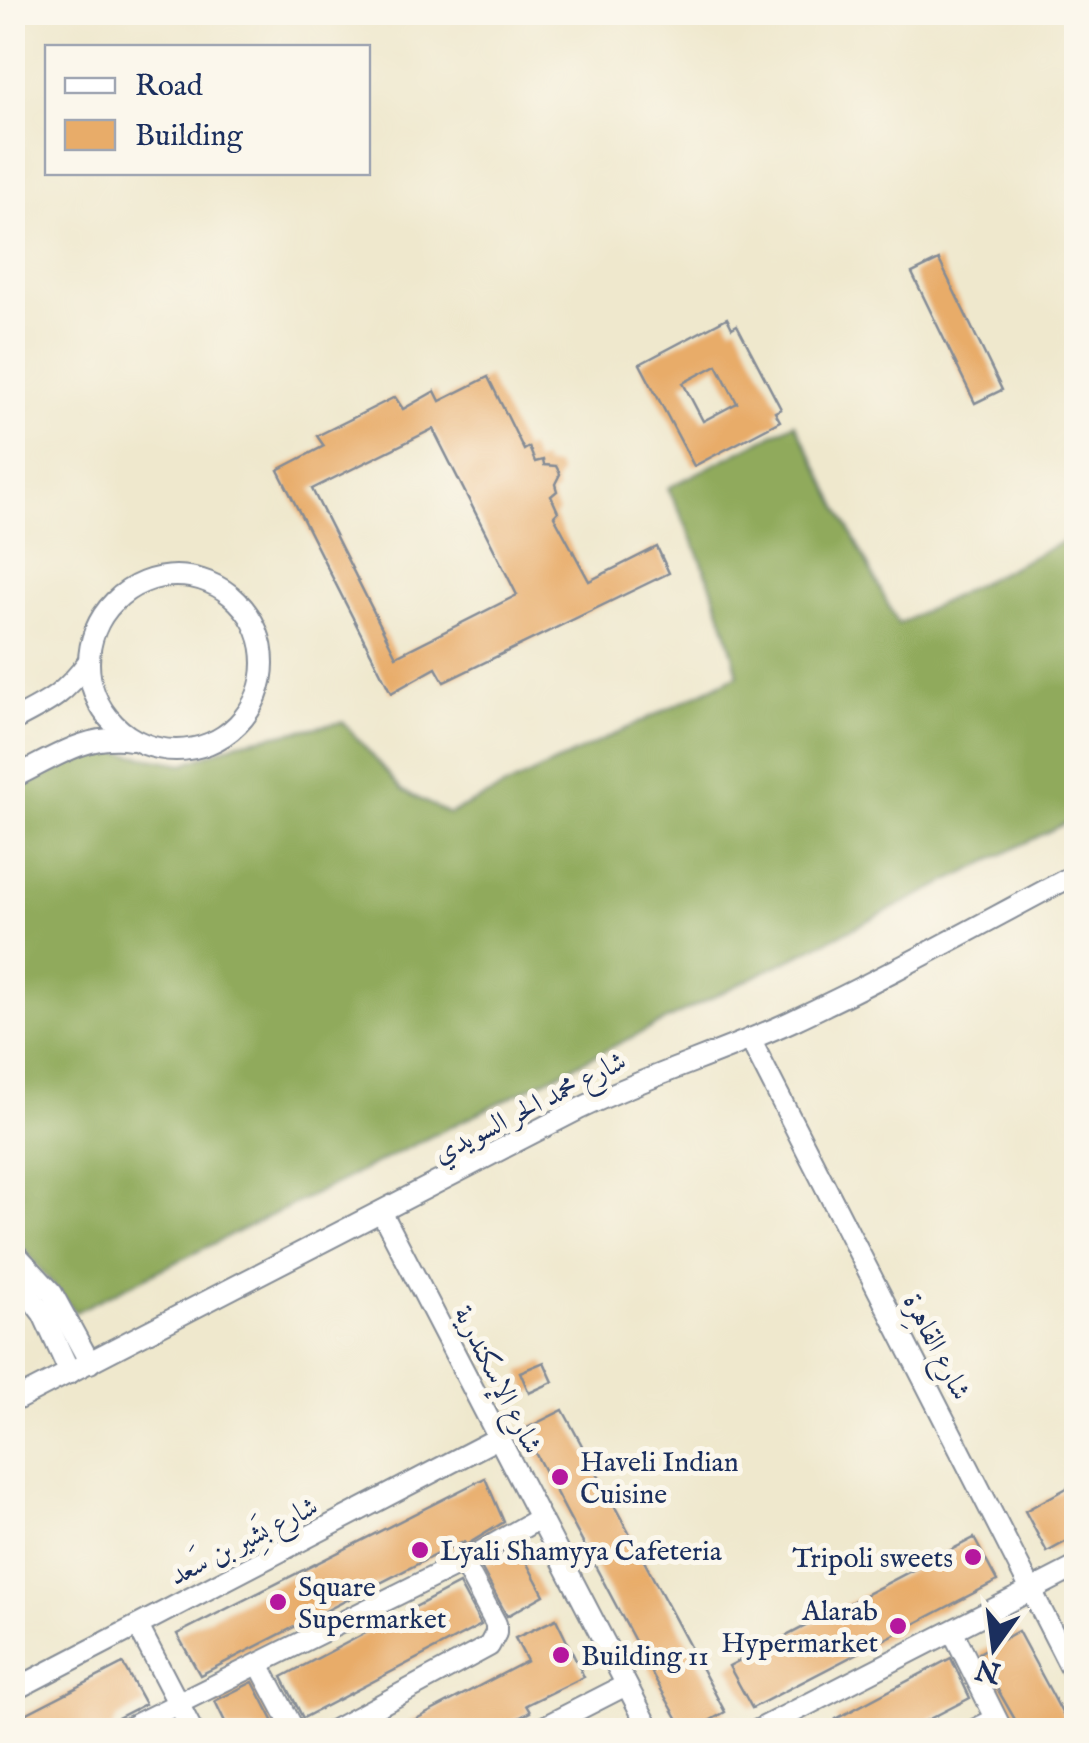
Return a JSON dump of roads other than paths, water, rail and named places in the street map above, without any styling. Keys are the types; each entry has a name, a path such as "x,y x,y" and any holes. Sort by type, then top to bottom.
{"street":[{"path":"12,778 91,740 109,737 164,750 192,749 219,739 241,722 256,698 263,670 261,642 249,616 230,595 205,581 177,576 149,580 124,594 101,619 93,636 88,661 101,708 117,727 137,741"},
{"path":"12,721 58,698 88,661"},
{"name":"شارع محمد الحر السويدي","path":"12,1402 614,1093 750,1040 1076,874"},
{"name":"شارع القاهِرة","path":"750,1040 1076,1678"},
{"name":"شارع الإسكندرية","path":"382,1213 650,1730"},
{"path":"12,1250 34,1271 70,1372"},
{"path":"12,1273 51,1310 90,1362"},
{"name":"شارع بَشِير بن سَعد","path":"12,1691 498,1438"},
{"path":"125,1730 463,1562 540,1518"},
{"path":"334,1730 484,1651 494,1639 496,1624 463,1562"},
{"path":"758,1730 1076,1567"},
{"path":"138,1626 192,1730"},
{"path":"953,1632 999,1725 974,1730"},
{"path":"259,1664 294,1730"},
{"path":"538,1730 626,1685"}],"place":[{"name":"Haveli Indian Cuisine","path":"560,1477"},
{"name":"Lyali Shamyya Cafeteria","path":"420,1550"},
{"name":"Tripoli sweets","path":"973,1557"},
{"name":"Square Supermarket","path":"278,1602"},
{"name":"Alarab Hypermarket","path":"898,1626"},
{"name":"Building 11","path":"561,1655"}]}
